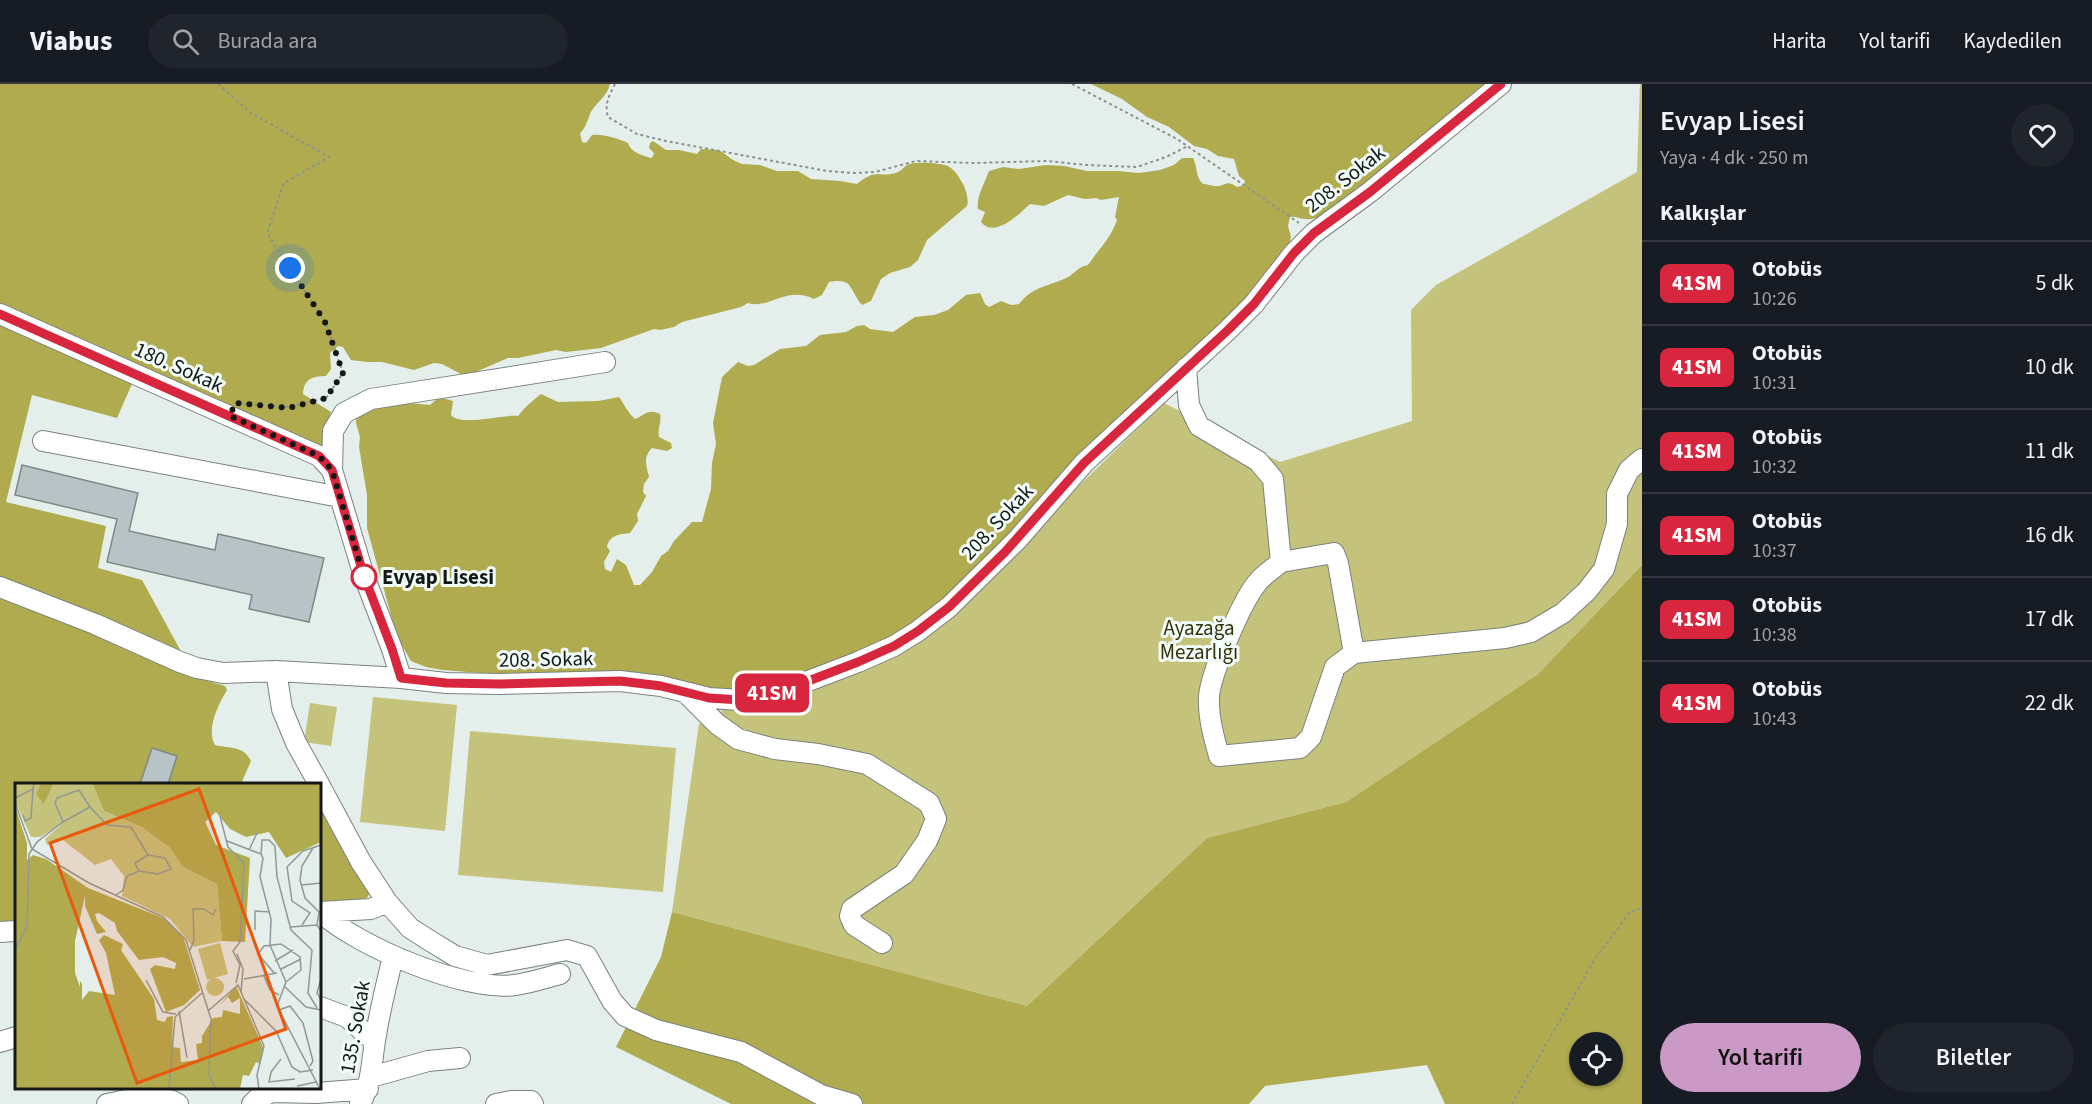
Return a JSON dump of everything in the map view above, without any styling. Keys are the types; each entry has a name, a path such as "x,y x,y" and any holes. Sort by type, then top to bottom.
{"street":[{"name":"208. Sokak","path":"0,587 197,668 223,673 276,671 401,678 446,683 620,681 646,683 709,698 741,700 759,697 858,662 894,646 949,607 1005,552 1084,463 1254,304 1294,253 1314,233 1370,192 1501,84"},
{"name":"180. Sokak","path":"0,314 319,456 332,470"},
{"path":"401,678 364,576 332,470 333,431 344,413 371,399 605,362"},
{"path":"1186,368 1188,405 1199,426 1258,460 1273,479 1281,562"},
{"path":"43,441 340,497"},
{"path":"1354,653 1338,563 1334,553 1281,562 1257,584 1234,622 1208,697 1213,734 1219,756 1300,748 1311,737 1335,667 1354,653 1505,638 1531,632 1563,613 1587,591 1604,569 1617,524 1617,494 1629,470 1642,459"},
{"path":"276,671 282,709 296,743 318,783"},
{"path":"687,694 717,724 738,739 775,750 818,754 867,764 928,802 936,819 927,841 904,874 852,909 850,916 854,925 882,943"},
{"path":"321,789 361,862 387,902 410,928 455,956 487,965 567,950 587,956 612,1001 625,1016 656,1030 741,1052 822,1095 852,1104"},
{"path":"321,912 371,909 387,902"},
{"path":"321,913 345,931 393,956 454,977 495,985 514,986 560,974"},
{"path":"0,932 15,931"},
{"name":"135. Sokak","path":"367,1090 381,1008 393,956"},
{"path":"321,1007 347,1017 375,1042"},
{"path":"0,1042 15,1037"},
{"path":"252,1104 272,1092 316,1093 367,1090 428,1061 460,1058"},
{"path":"107,1104 158,1098 178,1104"},
{"path":"496,1104 511,1101 532,1102"}],"path":[{"path":"218,84 251,113 329,157 284,183 267,233 325,322 343,373 326,398 289,408 235,403 230,416"},
{"path":"615,84 605,110 608,117 637,134 827,171 875,172 916,160 973,163 1047,161 1137,167 1188,146"},
{"path":"1072,84 1188,146 1314,233"},
{"path":"1512,1104 1595,959 1630,912 1642,908"}],"green space":[{"name":"Ayazağa Mezarlığı","path":"1640,84 1642,84 1642,565 1538,674 1346,802 1207,838 1027,1006 672,912 699,724 725,709 917,643 1164,403 1280,462 1412,421 1411,310 1436,285 1637,172"},
{"path":"373,697 457,705 445,831 360,822"},
{"path":"310,703 337,707 331,746 304,742"},
{"path":"470,731 676,748 663,892 458,875"}],"shaded area":[{"path":"0,84 610,84 580,134 582,142 586,143 592,135 610,137 628,143 634,151 652,158 654,153 649,148 653,141 666,150 697,154 701,149 719,150 742,164 760,165 777,171 798,171 811,179 857,184 869,176 896,173 907,165 921,163 948,166 958,176 965,189 967,206 927,240 918,260 910,267 890,273 881,279 871,301 862,305 847,283 829,282 822,295 814,299 804,295 795,295 763,303 748,303 741,307 682,322 674,327 654,329 601,348 566,352 556,350 508,358 471,374 461,374 442,364 434,363 414,370 382,362 351,360 343,347 338,346 330,353 331,369 326,376 310,379 305,385 303,394 331,412 325,446 322,449 138,370 117,418 32,395 6,502 106,526 98,568 142,580 183,655 201,679 225,686 227,690 212,725 215,745 240,750 251,761 241,783 15,783 15,925 0,926"},
{"path":"1091,84 1487,84 1330,212 1312,219 1290,217 1288,226 1291,237 1288,249 1249,301 1025,518 942,602 891,638 787,683 742,694 443,670 411,661 397,637 367,528 367,495 359,447 360,437 356,423 363,412 382,405 409,403 430,405 439,397 453,401 451,415 463,420 518,416 541,394 558,402 598,401 619,397 635,419 649,412 660,414 659,437 671,443 672,448 667,451 652,448 649,451 646,461 649,477 644,484 643,492 646,496 637,514 638,521 630,533 610,540 607,547 610,551 604,562 605,569 611,572 617,559 626,565 634,585 640,585 652,572 661,556 668,551 692,522 702,522 711,489 712,463 716,444 713,423 722,377 738,362 748,366 754,365 780,349 806,346 820,335 846,332 857,326 864,325 870,329 893,332 915,317 934,315 948,310 966,295 980,293 989,307 1001,301 1011,305 1019,304 1030,293 1068,277 1088,265 1108,238 1117,220 1115,217 1119,197 1101,200 1068,195 1044,206 1030,204 1007,223 993,228 987,227 981,222 985,212 978,209 978,204 989,171 1003,167 1019,169 1046,165 1087,171 1139,173 1160,170 1174,165 1182,158 1193,158 1203,184 1216,186 1229,183 1237,187 1244,185 1245,181 1239,176 1234,159 1218,156 1207,149 1194,146 1169,127 1147,117 1122,99"},
{"path":"1642,565 1642,1104 1445,1104 1427,1065 1265,1086 1249,1104 731,1104 616,1047 661,957 672,912 1027,1006 1207,838 1346,802 1538,674"},
{"path":"321,807 370,892 367,898 321,906"}],"building":[{"path":"22,465 138,493 129,531 215,550 218,534 324,558 309,622 249,609 252,595 107,562 117,519 15,495"},
{"path":"152,748 177,756 168,783 140,783"}],"bus line":[{"name":"41SM","path":"0,314 319,456 332,470 364,576 401,678 446,683 501,684 620,681 646,683 709,698 741,700 790,688 894,646 949,607 1005,552 1084,463 1254,304 1294,253 1314,233 1370,192 1501,84"}],"place":[{"name":"Evyap Lisesi","path":"364,577"}],"route":[{"path":"290,268 325,322 343,373 326,398 289,408 235,403 230,416 319,456 332,470 364,577"}]}
